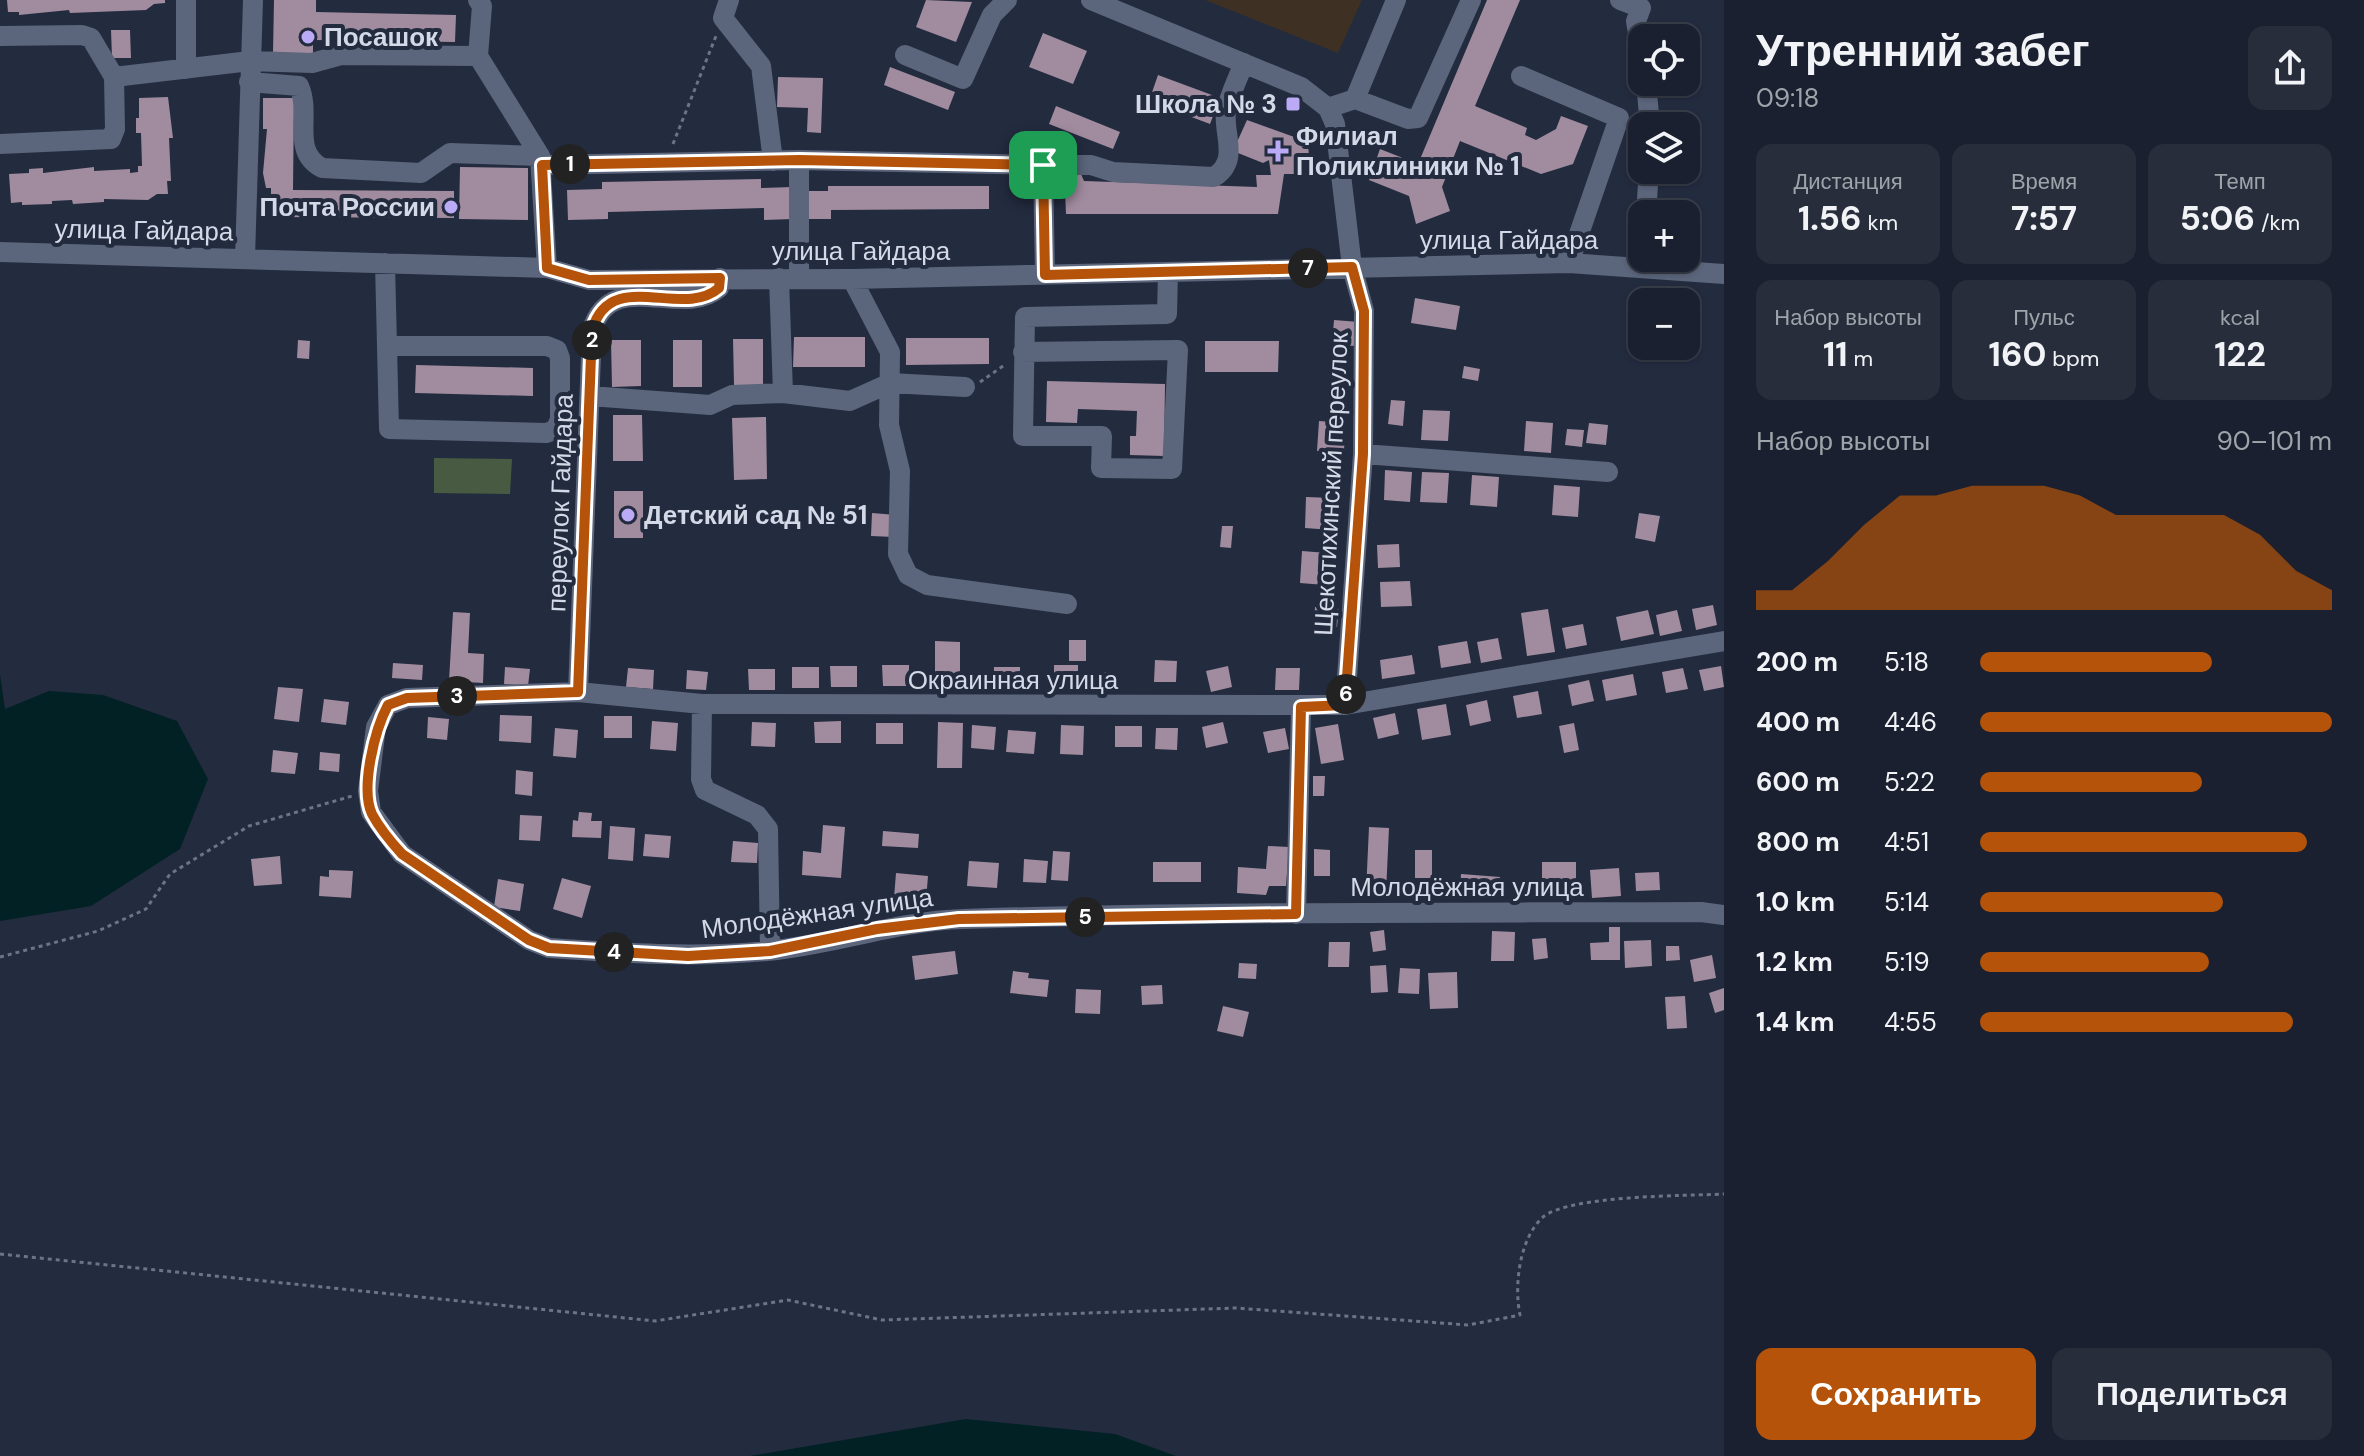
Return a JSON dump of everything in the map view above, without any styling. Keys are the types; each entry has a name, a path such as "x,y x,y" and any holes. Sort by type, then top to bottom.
{"street":[{"path":"186,0 186,69"},
{"path":"245,258 253,0"},
{"path":"478,0 482,6 478,56 541,160 547,268"},
{"path":"905,55 963,79 992,15 1007,0"},
{"path":"1091,0 1301,87 1328,108 1355,99 1408,119 1418,118 1471,0"},
{"path":"1355,99 1396,0"},
{"path":"1620,0 1643,4 1636,24"},
{"path":"726,9 761,66 773,161"},
{"path":"0,36 82,35 91,38 114,77 115,129 111,139 0,144"},
{"path":"114,77 186,69 250,72 312,63 341,55 478,56"},
{"path":"250,72 299,86 304,153 311,162 322,168 421,173 450,153 541,160 1091,165 1113,172 1214,177 1225,167 1230,147 1227,108 1244,63"},
{"path":"1521,76 1619,118 1569,263"},
{"name":"Щекотихинский переулок","path":"1328,108 1335,124 1352,267 1364,311 1363,454 1345,705"},
{"path":"783,393 799,160"},
{"path":"1043,165 1045,275"},
{"name":"улица Гайдара","path":"0,252 547,268 589,280 852,279 1569,263 1628,259"},
{"path":"385,263 389,429 546,433 555,430 560,420 560,358 557,350 547,346 389,346"},
{"name":"улица Гайдара","path":"1700,269 1724,274"},
{"path":"1017,356 1178,350 1172,469 1101,468 1102,436 1023,436 1017,356 1025,317 1167,314 1168,272"},
{"name":"переулок Гайдара","path":"578,692 592,330 597,315 605,305 617,298 704,297 719,288 720,278"},
{"path":"852,279 890,352 889,425 900,471 898,554 908,575 927,585 1067,604"},
{"path":"590,396 710,405 732,395 783,393 850,401 890,383 965,387"},
{"path":"1363,454 1608,472"},
{"name":"Окраинная улица","path":"368,791 376,727 388,705 407,698 578,692 702,704 1301,707 1345,705 1724,641"},
{"path":"702,704 701,779 705,790 757,815 768,829 770,951"},
{"path":"1296,914 1301,707"},
{"name":"Молодёжная улица","path":"368,791 371,812 402,854 529,940 549,948 688,956 770,951 877,929 959,919 1296,914 1701,912 1724,915"}],"path":[{"path":"665,162 726,9"},
{"path":"965,387 996,374 1017,356"},
{"path":"0,957 98,931 146,909 170,874 249,826 368,791"},
{"path":"0,1254 655,1321 788,1300 882,1320 1236,1308 1468,1325 1520,1315 1516,1294 1524,1252 1544,1216 1571,1204 1724,1194"}],"shaded area":[{"path":"1205,0 1362,0 1338,53"},
{"path":"434,458 512,459 510,494 434,493"},
{"path":"0,675 5,709 49,691 103,695 177,721 208,779 180,849 91,906 0,921"},
{"path":"966,1419 1115,1434 1176,1456 750,1456"}],"building":[{"path":"7,0 165,0 165,3 154,4 146,10 70,13 69,10 19,15 19,12 8,12"},
{"path":"274,0 316,0 316,12 456,15 455,42 313,40 313,54 273,53"},
{"path":"926,0 972,2 956,42 916,27"},
{"path":"1487,0 1520,0 1475,106 1527,128 1525,135 1536,140 1556,129 1561,116 1588,126 1573,164 1541,174 1460,141 1442,187 1450,211 1416,224 1409,196 1369,180 1380,149 1418,164"},
{"path":"111,30 130,30 131,58 112,58"},
{"path":"1043,33 1087,51 1073,84 1029,67"},
{"path":"890,67 955,92 948,110 884,85"},
{"path":"1158,75 1220,98 1210,124 1149,101"},
{"path":"778,77 823,78 821,133 807,132 808,108 777,107"},
{"path":"168,97 173,138 169,138 171,181 167,181 168,194 157,194 148,200 11,203 9,174 29,173 29,169 43,168 43,173 94,167 94,171 130,169 130,173 138,172 138,166 142,166 141,133 136,133 139,98"},
{"path":"263,98 294,98 293,190 454,191 454,218 271,217 271,188 266,188 263,173 267,129 263,129"},
{"path":"1056,106 1120,132 1113,149 1049,124"},
{"path":"1247,120 1297,138 1298,143 1308,142 1310,174 1284,174 1278,214 1066,214 1065,191 1059,191 1059,175 1081,174 1084,181 1257,187 1256,175 1271,175 1269,160 1263,163 1233,151"},
{"path":"460,167 528,168 528,220 459,219"},
{"path":"761,179 761,188 792,187 793,219 764,220 764,208 608,212 608,219 568,220 567,190 602,189 602,182"},
{"path":"828,186 989,186 989,209 831,210 831,219 807,219 807,191 828,191"},
{"path":"1415,298 1460,306 1456,330 1411,323"},
{"path":"1334,320 1359,322 1358,346 1332,345"},
{"path":"794,337 865,337 865,367 793,367"},
{"path":"906,338 989,338 989,364 906,365"},
{"path":"733,339 763,339 763,385 734,385"},
{"path":"298,340 310,341 309,359 297,358"},
{"path":"611,340 641,340 641,386 612,387"},
{"path":"673,340 702,340 702,387 673,387"},
{"path":"1205,341 1279,341 1278,372 1205,372"},
{"path":"416,365 533,368 533,396 415,393"},
{"path":"1464,366 1480,369 1478,381 1462,378"},
{"path":"1047,381 1165,384 1164,456 1130,455 1130,436 1136,436 1137,411 1078,409 1077,423 1046,422"},
{"path":"1391,400 1405,401 1403,426 1388,424"},
{"path":"1423,410 1450,411 1448,441 1421,440"},
{"path":"613,415 642,415 643,461 613,461"},
{"path":"766,417 767,479 734,480 732,418"},
{"path":"1319,421 1345,423 1344,453 1317,451"},
{"path":"1526,421 1553,423 1551,453 1524,451"},
{"path":"1589,423 1608,425 1606,445 1586,443"},
{"path":"1567,429 1584,430 1582,447 1565,445"},
{"path":"1385,470 1412,472 1410,502 1384,500"},
{"path":"1422,472 1449,473 1447,503 1420,502"},
{"path":"1472,475 1499,477 1497,507 1470,505"},
{"path":"1554,485 1580,487 1578,517 1552,515"},
{"path":"614,491 643,491 643,538 614,538"},
{"path":"1306,497 1333,498 1332,530 1305,528"},
{"path":"872,513 896,515 894,537 871,536"},
{"path":"1639,513 1660,516 1655,542 1635,538"},
{"path":"1222,526 1233,526 1231,548 1220,547"},
{"path":"1399,544 1400,567 1378,568 1377,545"},
{"path":"1302,551 1327,553 1325,585 1300,583"},
{"path":"1410,581 1412,606 1381,607 1380,582"},
{"path":"1713,605 1717,625 1696,630 1692,609"},
{"path":"1315,607 1339,609 1337,627 1314,625"},
{"path":"1548,609 1555,652 1527,656 1521,613"},
{"path":"1648,610 1654,634 1621,641 1616,617"},
{"path":"1677,610 1682,631 1660,636 1656,615"},
{"path":"453,612 470,613 468,653 484,654 483,683 449,681"},
{"path":"1583,624 1587,645 1566,649 1562,628"},
{"path":"1498,638 1502,659 1481,663 1477,642"},
{"path":"1069,640 1086,640 1086,661 1069,661"},
{"path":"935,641 960,642 960,687 935,687"},
{"path":"1467,641 1471,663 1441,668 1438,646"},
{"path":"1412,655 1415,674 1382,679 1380,660"},
{"path":"1155,660 1177,661 1176,682 1154,682"},
{"path":"393,663 423,665 422,680 392,678"},
{"path":"882,665 909,665 909,686 883,686"},
{"path":"1054,665 1078,665 1078,689 1054,689"},
{"path":"830,666 857,666 857,687 831,687"},
{"path":"1228,666 1232,687 1211,692 1206,671"},
{"path":"1721,666 1724,687 1704,691 1699,670"},
{"path":"505,667 530,669 528,686 504,684"},
{"path":"792,667 819,667 819,688 792,688"},
{"path":"994,667 1020,667 1020,688 994,688"},
{"path":"628,668 654,670 653,689 626,687"},
{"path":"1276,668 1300,668 1299,690 1275,690"},
{"path":"1683,668 1688,689 1666,693 1662,672"},
{"path":"748,669 775,669 775,690 749,690"},
{"path":"687,670 708,672 706,690 686,689"},
{"path":"1100,672 1115,672 1115,687 1100,687"},
{"path":"1633,674 1637,695 1606,701 1602,680"},
{"path":"1589,680 1594,701 1572,706 1568,685"},
{"path":"278,687 303,689 299,722 274,719"},
{"path":"1538,691 1542,714 1517,718 1513,696"},
{"path":"324,699 349,702 346,725 321,722"},
{"path":"1487,700 1491,721 1470,726 1466,705"},
{"path":"1446,704 1451,735 1422,740 1417,709"},
{"path":"1395,713 1399,734 1378,739 1373,718"},
{"path":"500,715 532,716 531,743 499,741"},
{"path":"604,716 632,716 632,738 604,738"},
{"path":"428,717 449,719 447,740 427,738"},
{"path":"652,721 678,723 676,751 650,749"},
{"path":"841,721 841,743 815,743 814,722"},
{"path":"752,722 776,723 775,747 751,746"},
{"path":"938,722 963,723 962,768 937,768"},
{"path":"1223,722 1228,743 1206,748 1202,727"},
{"path":"876,723 903,723 903,744 876,744"},
{"path":"1574,723 1579,750 1564,753 1559,726"},
{"path":"1338,724 1344,760 1321,764 1315,728"},
{"path":"972,725 996,727 994,750 971,748"},
{"path":"1061,725 1084,726 1083,755 1060,754"},
{"path":"1115,726 1142,726 1142,747 1115,747"},
{"path":"555,728 578,730 576,758 553,756"},
{"path":"1156,728 1178,728 1177,750 1155,749"},
{"path":"1285,728 1289,749 1268,753 1263,732"},
{"path":"1008,730 1036,732 1034,754 1006,752"},
{"path":"273,750 298,753 295,774 271,772"},
{"path":"320,752 340,754 339,772 319,770"},
{"path":"516,770 533,772 532,796 515,794"},
{"path":"1313,776 1325,776 1324,796 1313,796"},
{"path":"579,812 592,813 591,821 602,821 601,838 572,837 573,820 578,821"},
{"path":"520,815 542,816 540,841 519,840"},
{"path":"823,825 845,827 841,878 802,875 803,851 821,853"},
{"path":"610,826 635,828 633,861 608,859"},
{"path":"1369,827 1389,828 1386,893 1366,892"},
{"path":"883,831 919,834 918,848 882,846"},
{"path":"645,834 671,836 669,858 643,856"},
{"path":"733,841 758,843 757,863 731,862"},
{"path":"1268,846 1289,847 1286,886 1269,886 1266,895 1237,893 1238,867 1266,869"},
{"path":"1314,849 1330,850 1330,876 1314,876"},
{"path":"1415,850 1432,850 1432,878 1415,878"},
{"path":"1053,851 1070,852 1068,881 1051,880"},
{"path":"280,856 282,884 254,886 251,859"},
{"path":"1024,859 1048,861 1046,883 1023,882"},
{"path":"969,861 999,863 997,888 967,886"},
{"path":"1153,862 1201,862 1201,882 1153,882"},
{"path":"1542,862 1576,862 1576,893 1542,893"},
{"path":"1619,868 1621,896 1592,898 1590,870"},
{"path":"329,870 353,871 351,898 319,896 320,876 329,877"},
{"path":"1659,872 1660,890 1636,891 1635,873"},
{"path":"896,873 928,876 926,901 894,898"},
{"path":"1461,874 1500,877 1499,897 1460,894"},
{"path":"562,878 591,886 582,918 553,909"},
{"path":"498,879 524,884 520,911 494,907"},
{"path":"1609,927 1620,927 1620,960 1591,960 1590,943 1609,942"},
{"path":"1384,930 1386,950 1373,952 1370,932"},
{"path":"1492,931 1515,932 1514,961 1491,961"},
{"path":"1546,938 1548,958 1534,960 1532,939"},
{"path":"1651,940 1652,966 1625,968 1624,941"},
{"path":"1329,942 1350,942 1349,967 1328,967"},
{"path":"1666,946 1679,946 1680,960 1666,961"},
{"path":"955,951 958,974 915,980 912,956"},
{"path":"1712,955 1716,978 1694,982 1690,960"},
{"path":"1239,963 1257,964 1256,979 1238,978"},
{"path":"1386,965 1388,992 1371,993 1370,966"},
{"path":"1400,968 1420,969 1419,994 1398,993"},
{"path":"1013,971 1029,973 1028,978 1049,980 1047,997 1010,993"},
{"path":"1457,972 1458,1008 1430,1009 1428,973"},
{"path":"1162,985 1163,1004 1142,1005 1141,986"},
{"path":"1724,988 1724,1010 1715,1013 1709,993"},
{"path":"1076,989 1101,990 1100,1014 1075,1013"},
{"path":"1685,996 1687,1028 1667,1029 1665,997"},
{"path":"1223,1006 1249,1012 1243,1037 1217,1031"}],"place":[{"name":"Посашок","path":"308,37"},
{"name":"Школа № 3","path":"1293,104"},
{"name":"Филиал Поликлиники № 1","path":"1278,151"},
{"name":"Почта России","path":"451,207"},
{"name":"Детский сад № 51","path":"628,515"}],"route":[{"path":"799,160 1043,165 1045,275 1352,267 1364,311 1365,342 1363,454 1345,705 1301,707 1296,914 959,919 877,929 770,951 688,956 549,948 529,940 402,854 371,812 368,791 376,727 388,705 407,698 578,692 592,330 597,315 605,305 617,298 704,297 719,288 720,278 589,280 547,268 542,165 799,160"}]}
